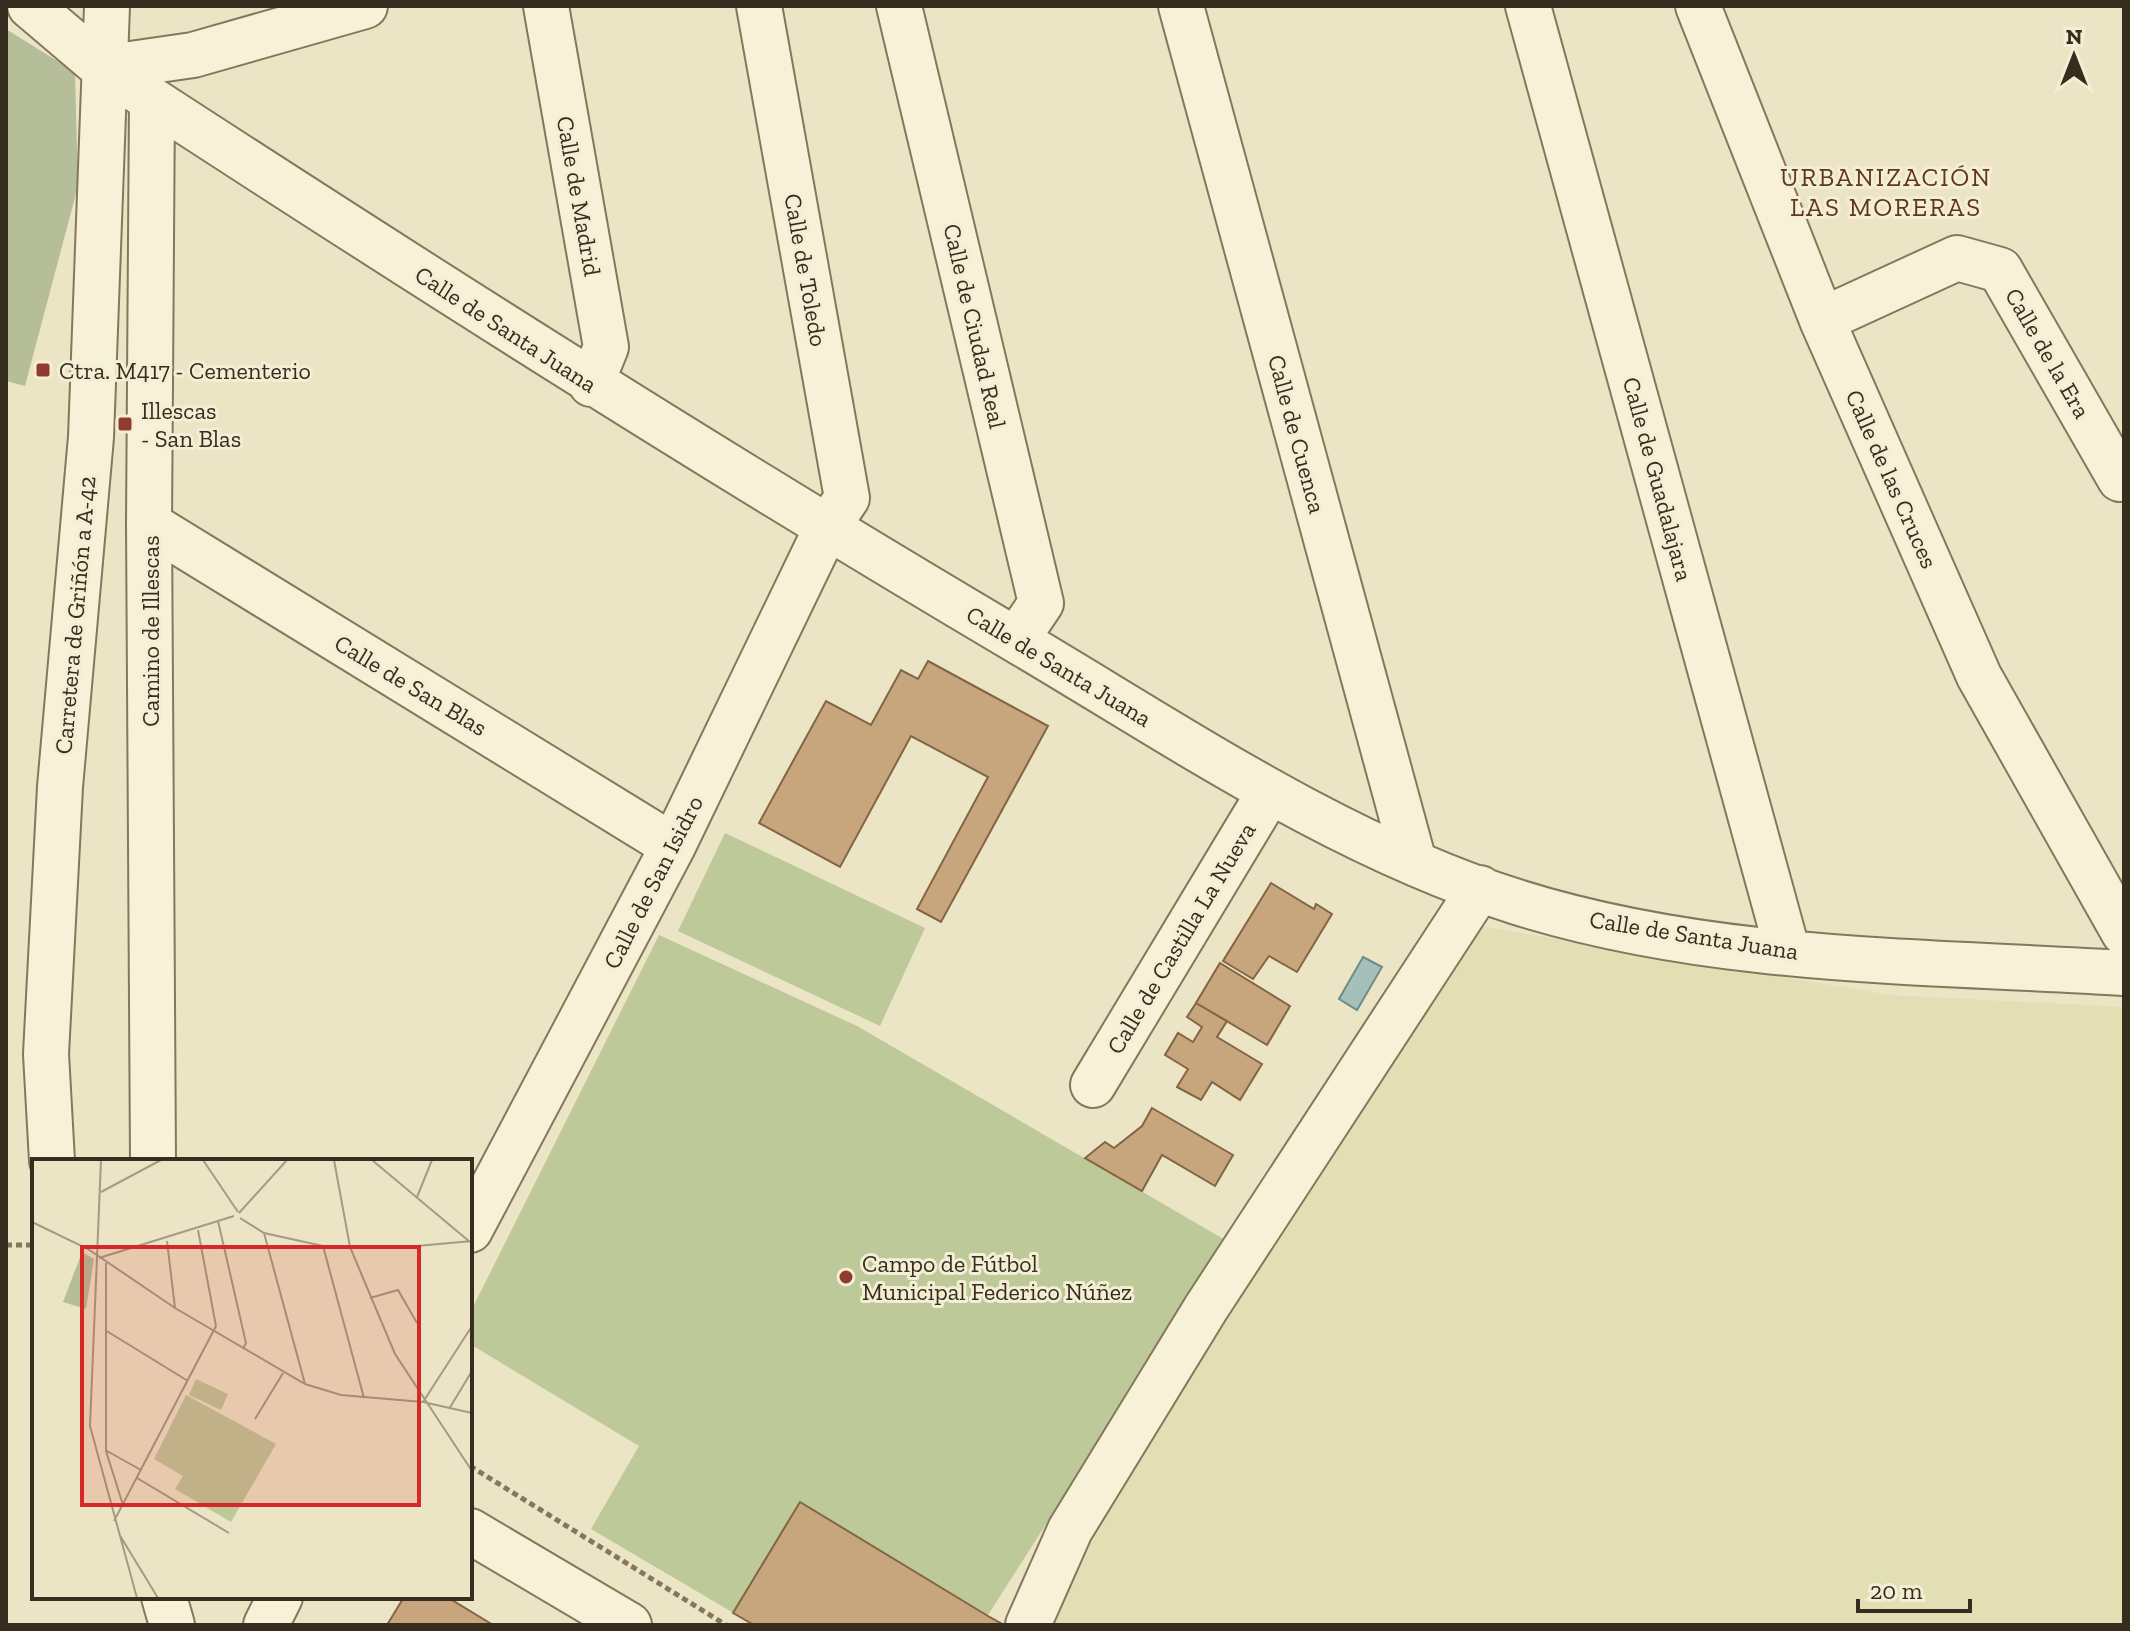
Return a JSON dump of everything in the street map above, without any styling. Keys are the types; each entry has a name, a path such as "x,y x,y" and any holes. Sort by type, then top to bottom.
{"street":[{"name":"Calle de Santa Juana","path":"30,6 103,68 591,384 826,529 1270,791 1414,862 1517,902 1639,932 1788,953 2124,973"},
{"name":"Carretera de Griñón a A-42","path":"52,1159 46,1054 60,787 91,437 102,212 103,68 107,6"},
{"path":"103,68 193,55 365,6"},
{"name":"Calle de Madrid","path":"546,6 606,347 591,384"},
{"name":"Calle de Toledo","path":"759,6 847,498 826,529"},
{"name":"Calle de Ciudad Real","path":"899,6 1041,603 1016,640"},
{"name":"Calle de Cuenca","path":"1181,6 1414,862"},
{"name":"Calle de Guadalajara","path":"1528,6 1788,953"},
{"name":"Calle de las Cruces","path":"1698,6 1822,320 1979,676 2124,933"},
{"name":"Camino de Illescas","path":"152,100 149,524 153,1159"},
{"name":"Calle de la Era","path":"1822,320 1957,258 2000,270 2120,479"},
{"name":"Calle de San Blas","path":"149,524 673,846"},
{"name":"Calle de San Isidro","path":"472,1226 673,846 826,529"},
{"name":"Calle de Castilla La Nueva","path":"1093,1085 1270,791"},
{"path":"1028,1625 1070,1530 1206,1308 1480,888"},
{"path":"472,1532 629,1625"},
{"path":"165,1599 172,1625"},
{"path":"251,1599 258,1625"},
{"path":"266,1625 279,1599"}],"path":[{"path":"6,1245 32,1245"},
{"path":"472,1467 726,1625"}],"shaded area":[{"path":"1462,923 1890,995 2124,1007 2124,1625 1046,1625 1055,1585"}],"green space":[{"path":"6,29 75,72 78,186 25,386 6,381"},
{"path":"725,833 925,928 880,1026 678,931"},
{"name":"Campo de Fútbol Municipal Federico Núñez","path":"659,935 857,1026 1227,1241 988,1615 1004,1625 754,1625 591,1529 639,1446 472,1345 472,1309"}],"water":[{"path":"1363,957 1382,967 1357,1010 1339,999"}],"building":[{"path":"928,661 1048,726 941,922 917,909 988,777 911,736 840,867 759,823 826,701 871,725 901,670 918,679"},
{"path":"1271,883 1314,909 1316,904 1332,914 1297,972 1269,956 1253,979 1223,961"},
{"path":"1220,963 1290,1006 1267,1045 1196,1003"},
{"path":"1196,1003 1227,1021 1217,1037 1262,1064 1240,1100 1212,1082 1201,1100 1177,1087 1188,1069 1165,1055 1178,1033 1193,1042 1202,1027 1187,1017"},
{"path":"1152,1108 1233,1155 1215,1186 1162,1155 1142,1191 1085,1158 1105,1142 1114,1148 1142,1126"},
{"path":"800,1502 1004,1625 754,1625 733,1613"},
{"path":"403,1599 450,1599 493,1625 387,1625"}],"place":[{"name":"Ctra. M417 - Cementerio","path":"43,370"},
{"name":"Illescas - San Blas","path":"125,424"},
{"name":"Campo de Fútbol Municipal Federico Núñez","path":"846,1277"}],"district":[{"name":"URBANIZACIÓN LAS MORERAS","path":"1886,192"}]}
